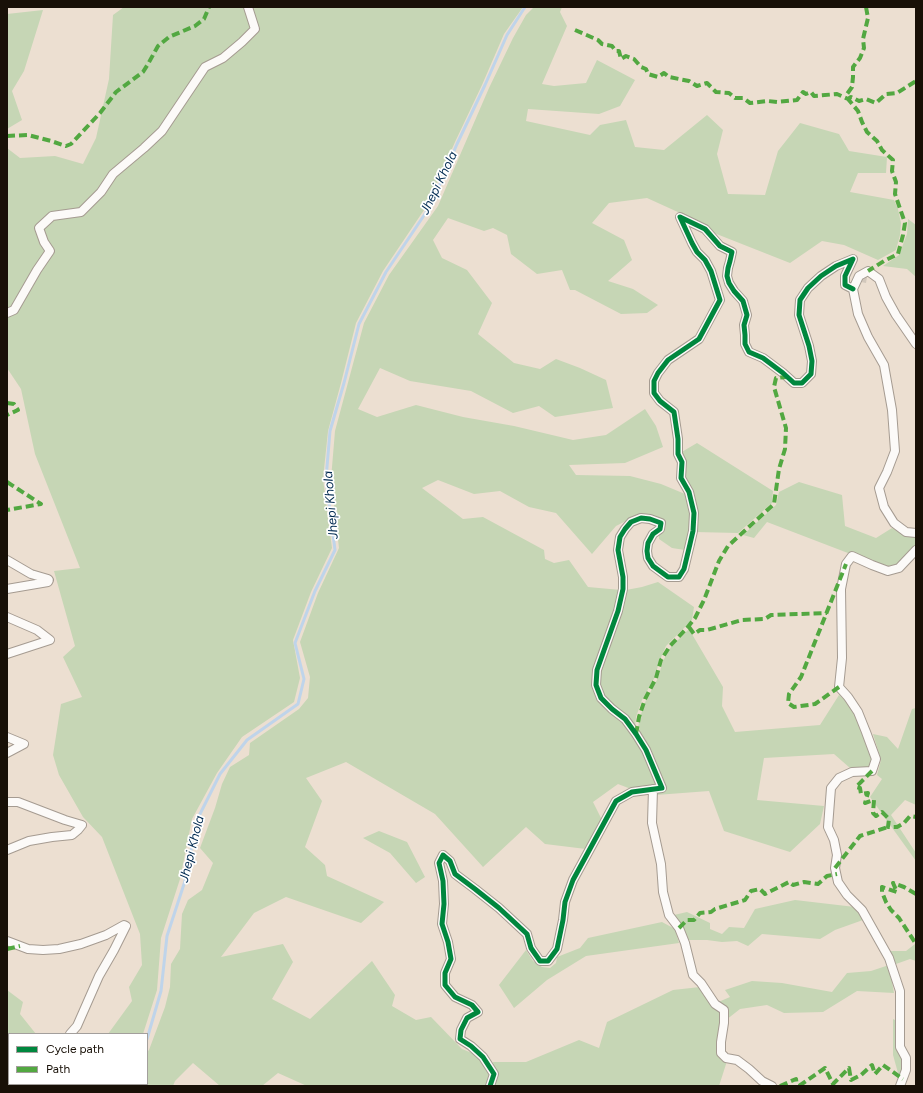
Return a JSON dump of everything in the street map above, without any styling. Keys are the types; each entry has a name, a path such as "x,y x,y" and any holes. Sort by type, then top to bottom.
{"street":[{"path":"7,314 14,310 37,270 50,251 44,242 39,228 52,216 82,212 101,192 113,174 162,131 205,67 223,58 255,29 248,7"},
{"path":"490,1086 494,1074 483,1057 471,1046 460,1039 461,1030 467,1018 478,1012 472,1005 455,997 445,985 445,973 451,959 448,942 442,924 444,904 443,881 439,863 443,855 450,861 455,874 499,908 527,934 531,948 540,960 548,961 557,949 562,928 565,902 573,880 616,801 632,792 662,788 646,750 636,734 625,719 601,698 596,685 597,670 618,611 623,588 623,577 618,550 620,537 625,529 631,522 641,518 650,519 661,523 660,529 653,534 648,543 647,551 648,558 653,566 668,577 678,577 684,569 693,531 694,513 689,492 681,478 682,462 678,454 678,439 674,412 654,394 654,382 658,373 668,360 699,339 720,300 711,272 705,260 697,252 680,217 705,229 720,246 732,252 727,276 734,291 743,301 747,315 744,325 745,344 749,352 763,358 794,383 802,383 811,374 812,361 799,315 800,300 808,288 821,276 836,266 853,259 845,276 845,285 853,289"},
{"path":"916,344 896,315 886,297 879,279 868,271 859,276 853,289 858,314 868,337 884,365 892,410 895,451 888,472 879,488 884,507 894,523 906,532 916,533"},
{"path":"900,1086 906,1070 906,1058 900,1047 900,991 889,958 862,910 847,895 838,882 835,868 837,855 834,840 828,827 831,788 839,778 852,772 872,771 876,759 858,712 839,687 842,658 841,588 846,564 852,556 872,566 888,571 899,568 916,550"},
{"path":"7,560 31,574 49,580 48,582 7,589"},
{"path":"7,617 37,630 50,640 7,654"},
{"path":"7,737 24,744 7,753"},
{"path":"653,788 652,824 661,864 663,892 669,915 679,928 685,943 693,975 701,983 715,1004 724,1010 721,1053 726,1058 737,1060 772,1086"},
{"path":"7,802 18,802 82,825 72,835 29,841 7,850"},
{"path":"7,941 28,949 59,949 81,944 106,935 124,925 126,926 99,976 77,1026 71,1033"}],"green space":[{"path":"124,7 523,7 504,34 428,204 383,271 356,323 328,431 323,479 332,548 311,592 293,640 300,678 294,702 242,737 217,773 192,819 180,879 161,938 157,990 143,1033 109,1033 132,1001 129,987 142,965 140,934 102,837 83,817 59,775 53,755 61,704 82,697 63,657 75,646 54,571 80,568 35,454 21,389 7,368 7,148 20,158 55,156 83,164 96,138 109,79 113,15"},
{"path":"534,7 562,7 560,12 567,26 542,84 554,86 586,83 597,60 635,80 620,106 599,114 528,109 526,121 590,135 600,125 626,120 635,147 664,150 707,115 723,130 717,154 728,194 765,195 778,151 800,123 839,134 849,151 887,157 886,173 858,173 850,192 894,200 898,209 901,223 900,235 896,250 878,260 844,245 822,241 790,263 714,233 706,226 647,198 609,203 592,223 624,240 632,260 608,281 633,289 658,305 647,313 621,314 575,290 570,290 562,270 537,274 511,254 507,235 493,228 484,231 448,218 433,240 442,258 467,270 492,303 478,334 514,363 540,369 556,359 606,380 613,408 555,417 539,406 513,413 471,391 410,381 380,368 358,409 377,417 416,405 463,417 514,426 573,440 606,435 645,409 656,426 663,447 625,463 569,465 576,475 630,476 661,484 685,494 690,513 690,531 685,550 672,548 659,539 659,533 664,523 638,515 616,526 592,554 556,513 529,507 500,491 474,494 438,480 422,488 463,519 483,517 544,550 545,559 554,563 569,560 588,587 621,590 593,687 623,722 643,750 657,785 631,789 618,784 593,802 602,820 586,849 545,844 526,827 483,867 435,814 346,762 306,778 322,801 305,847 325,865 327,876 384,902 361,923 286,897 254,913 221,957 283,944 293,962 272,999 310,1019 372,961 395,995 392,1006 416,1020 431,1017 462,1049 477,1055 490,1075 488,1086 307,1086 278,1073 262,1086 220,1086 193,1063 175,1081 173,1086 116,1086 148,1085 148,1051 165,1007 170,987 171,964 180,949 182,914 188,900 202,890 213,863 200,848 222,784 230,767 249,755 250,743 299,709 308,698 310,677 300,642 318,593 339,548 331,479 335,431 364,323 389,275 438,206 489,88 526,15"},
{"path":"43,10 24,71 12,91 22,120 7,129 7,14"},
{"path":"908,219 916,225 916,277 907,269 883,266 899,255 907,234"},
{"path":"697,443 773,491 772,503 738,533 695,532 680,453"},
{"path":"799,482 842,495 845,526 876,538 892,528 905,535 916,536 916,547 896,566 887,568 767,522 754,538 743,535 776,505 779,492"},
{"path":"658,582 694,607 692,620 666,646 659,662 655,677 642,700 636,717 635,728 603,696 598,684 599,670 626,590"},
{"path":"689,629 723,687 722,706 735,732 820,725 839,695 844,699 855,714 873,760 871,769 850,768 834,754 764,758 757,800 824,806 820,824 790,852 724,831 709,791 656,795 655,790 663,789 637,733 640,717 646,700 658,678 663,661 671,647"},
{"path":"916,708 916,805 905,800 891,815 916,853 916,861 870,797 882,779 877,775 881,760 873,734 887,737 898,749 912,709"},
{"path":"379,831 407,842 425,877 416,883 390,853 363,838"},
{"path":"795,900 855,907 863,920 835,930 820,939 762,934 748,946 737,941 722,942 687,940 674,915 687,912 710,923 710,929 722,934 729,927 744,928 755,909"},
{"path":"662,922 675,929 679,943 586,956 547,980 514,1008 499,985 526,950 533,961 542,967 550,968 556,963 557,957 580,948 588,938"},
{"path":"915,944 916,961 910,959 896,964 890,951 906,951"},
{"path":"889,965 894,993 857,991 823,1012 784,1013 767,1005 740,1009 726,1020 716,1003 730,997 725,990 752,981 782,983 832,992 847,973 871,971"},
{"path":"700,987 723,1011 720,1043 727,1061 719,1086 492,1086 496,1077 493,1062 526,1062 579,1040 599,1048 607,1022 673,990"},
{"path":"7,990 23,1002 20,1014 35,1033 8,1033 8,1041"},
{"path":"893,1019 897,1021 904,1059 901,1075 898,1073 893,1055"},
{"path":"52,1085 102,1085 102,1086"}],"building":[{"path":"863,276 867,277 866,283 861,282"}],"waterway":[{"name":"Jhepi Khola","path":"148,1036 161,991 167,936 185,881 197,820 220,774 247,740 298,704 304,679 295,643 315,591 335,550 326,479 330,431 359,324 386,272 431,205 507,35 525,7"}],"marked path":[{"path":"7,136 28,135 66,146 71,144 100,113 116,92 143,72 158,46 169,37 195,26 204,19 209,7"},
{"path":"866,7 868,18 863,39 864,48 860,58 853,67 852,87 847,94 848,99 858,111 867,132 877,141 882,150 893,160 892,171 896,182 895,194 905,223 898,254 868,271"},
{"path":"575,30 598,40 602,44 612,46 616,51 619,51 621,59 626,56 634,59 641,67 646,69 648,74 658,77 664,73 669,77 689,81 697,86 707,83 716,92 729,93 735,98 743,98 750,103 797,100 803,92 806,94 811,92 814,96 837,94 848,99 851,97 859,101 866,99 876,103 886,94 897,93 916,81"},
{"path":"636,734 639,717 645,699 656,678 661,660 670,646 695,618 704,600 719,561 728,546 774,504 779,469 785,449 786,428 774,387 776,378 787,377"},
{"path":"7,403 14,404 18,410 7,415"},
{"path":"7,482 41,504 7,510"},
{"path":"839,687 815,704 794,707 788,703 789,694 801,677 846,564"},
{"path":"689,627 694,634 700,630 707,630 742,620 765,619 771,615 827,613"},
{"path":"872,771 856,787 860,788 861,794 868,793 865,803 874,800 873,813 876,816 882,812 889,819 888,827 897,827 904,823 910,816 916,817"},
{"path":"835,868 860,836 888,827"},
{"path":"679,928 687,920 694,920 700,913 711,912 715,909 745,900 751,891 760,889 765,894 789,882 793,885 804,882 818,884 827,876 837,874"},
{"path":"916,894 893,883 897,892 882,887 882,892 886,902 899,918 916,944"},
{"path":"7,949 20,946"},
{"path":"799,1086 825,1068 833,1084 849,1068 851,1080 861,1075 872,1065 875,1074 883,1065 903,1079"},
{"path":"780,1086 796,1079 797,1086"}],"cycle path":[{"path":"490,1086 494,1074 483,1057 471,1046 460,1039 461,1030 467,1018 478,1012 472,1005 455,997 445,985 445,973 451,959 448,942 442,924 444,904 443,881 439,863 443,855 450,861 455,874 499,908 527,934 531,948 540,961 548,961 557,949 565,902 573,880 616,801 632,792 662,788 646,750 636,734 625,719 601,698 596,685 597,670 618,611 623,589 623,577 618,550 620,537 625,529 631,522 641,518 650,519 661,523 660,529 653,534 648,543 647,551 648,558 653,566 668,577 679,577 684,569 693,531 694,513 689,492 681,478 682,462 678,454 678,439 674,412 660,401 654,393 654,381 668,360 699,339 720,300 711,271 705,260 697,252 680,217 705,229 720,246 732,252 727,276 734,291 743,301 747,315 744,325 745,344 749,352 763,358 794,383 802,383 811,374 812,361 799,315 800,300 808,288 821,276 836,266 853,259 845,276 845,285 853,289"}]}
